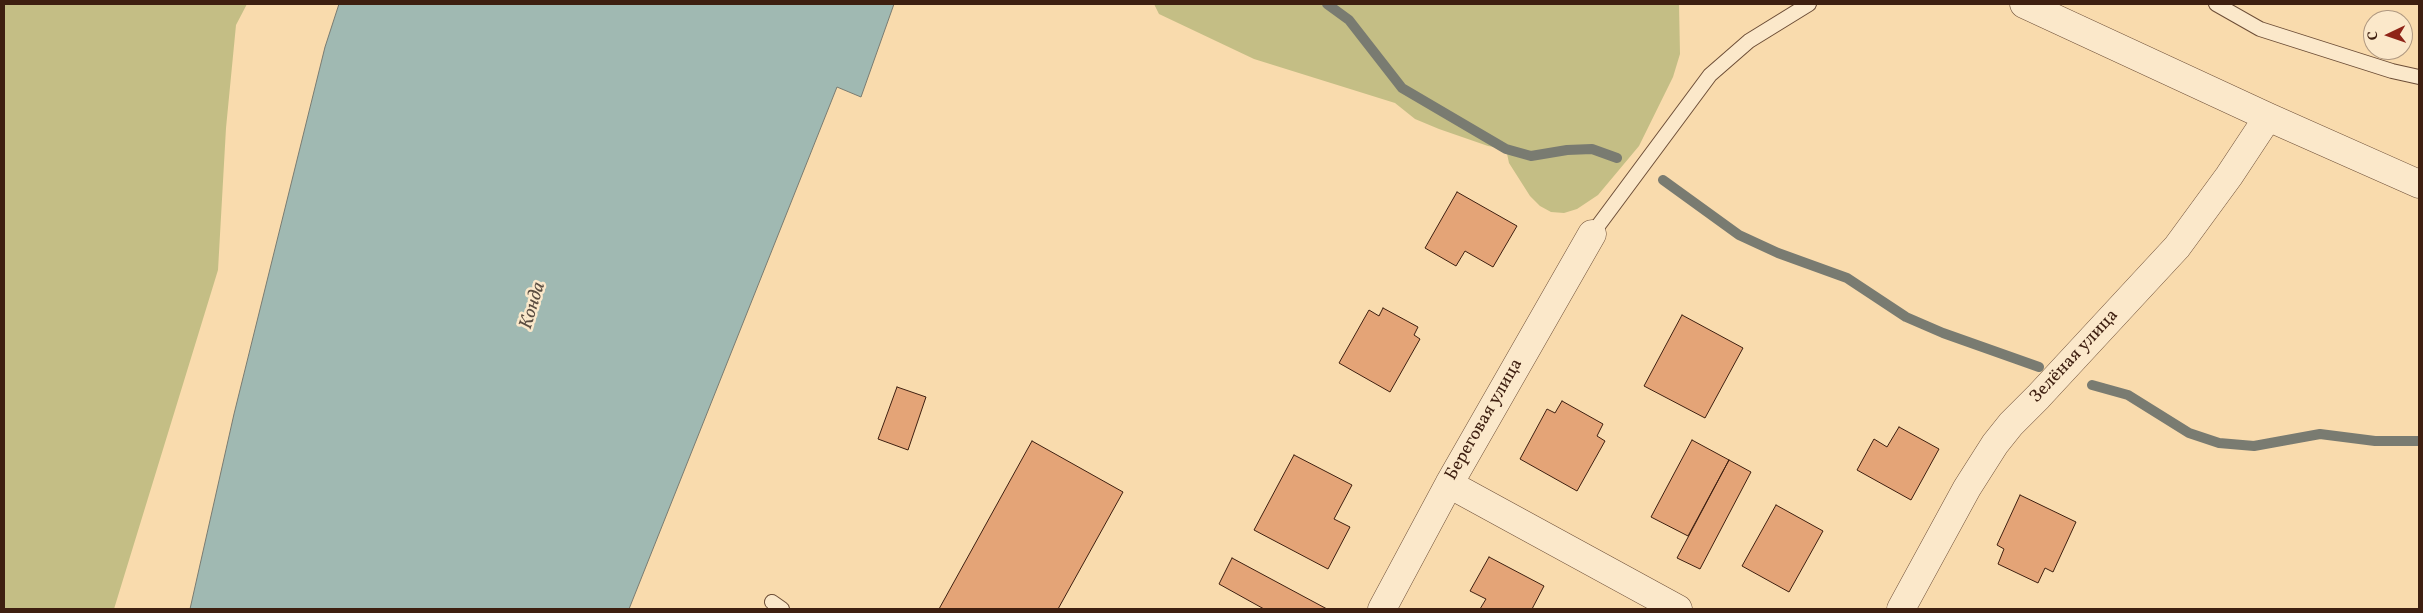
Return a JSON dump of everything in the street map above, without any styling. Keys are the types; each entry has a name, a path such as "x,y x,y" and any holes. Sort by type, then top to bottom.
{"street":[{"path":"2024,4 2268,117 2419,184"},
{"name":"Зелёная улица","path":"1901,609 1967,488 1995,444 2011,424 2177,247 2229,176 2268,117"},
{"name":"Береговая улица","path":"1382,609 1449,484 1592,234"},
{"path":"1449,484 1674,608"}],"lane":[{"path":"1592,234 1710,75 1750,41 1809,4"},
{"path":"2216,4 2260,29 2392,71 2419,77"}],"shaded area":[{"path":"4,4 247,4 236,25 226,128 218,270 114,609 4,609"},
{"path":"1154,4 1679,4 1680,54 1673,77 1639,146 1598,195 1577,209 1564,213 1551,212 1540,206 1530,196 1509,163 1506,149 1488,146 1439,129 1415,119 1395,103 1254,59 1159,14"}],"water":[{"name":"Конда","path":"339,4 894,4 861,97 837,87 629,609 190,609 234,414 325,47"}],"building":[{"path":"1457,192 1517,226 1493,267 1465,251 1456,266 1425,248"},
{"path":"1383,308 1418,327 1414,335 1420,339 1390,392 1339,363 1369,310 1379,316"},
{"path":"1682,315 1743,348 1705,418 1644,386"},
{"path":"897,387 926,397 908,450 878,439"},
{"path":"1562,401 1603,424 1597,436 1605,441 1577,491 1520,459 1547,409 1555,413"},
{"path":"1899,427 1939,449 1911,500 1857,470 1874,439 1887,447"},
{"path":"1692,440 1729,460 1688,536 1651,517"},
{"path":"1032,441 1123,492 1058,609 939,609"},
{"path":"1294,455 1352,485 1334,519 1350,527 1328,569 1254,530"},
{"path":"1729,460 1751,472 1700,569 1677,558"},
{"path":"2020,495 2076,522 2053,572 2045,568 2038,583 1998,564 2004,549 1997,545"},
{"path":"1776,505 1823,531 1789,592 1742,566"},
{"path":"1489,557 1544,586 1532,609 1480,609 1486,599 1470,591"},
{"path":"1232,558 1327,609 1264,609 1219,584"}],"waterway":[{"path":"1327,4 1349,20 1402,88 1506,149 1531,156 1567,150 1592,149 1617,158"},
{"path":"1663,180 1739,235 1778,253 1847,278 1906,317 1943,333 2039,367"},
{"path":"2092,385 2128,395 2189,433 2219,443 2254,446 2320,434 2375,441 2419,441"}]}
